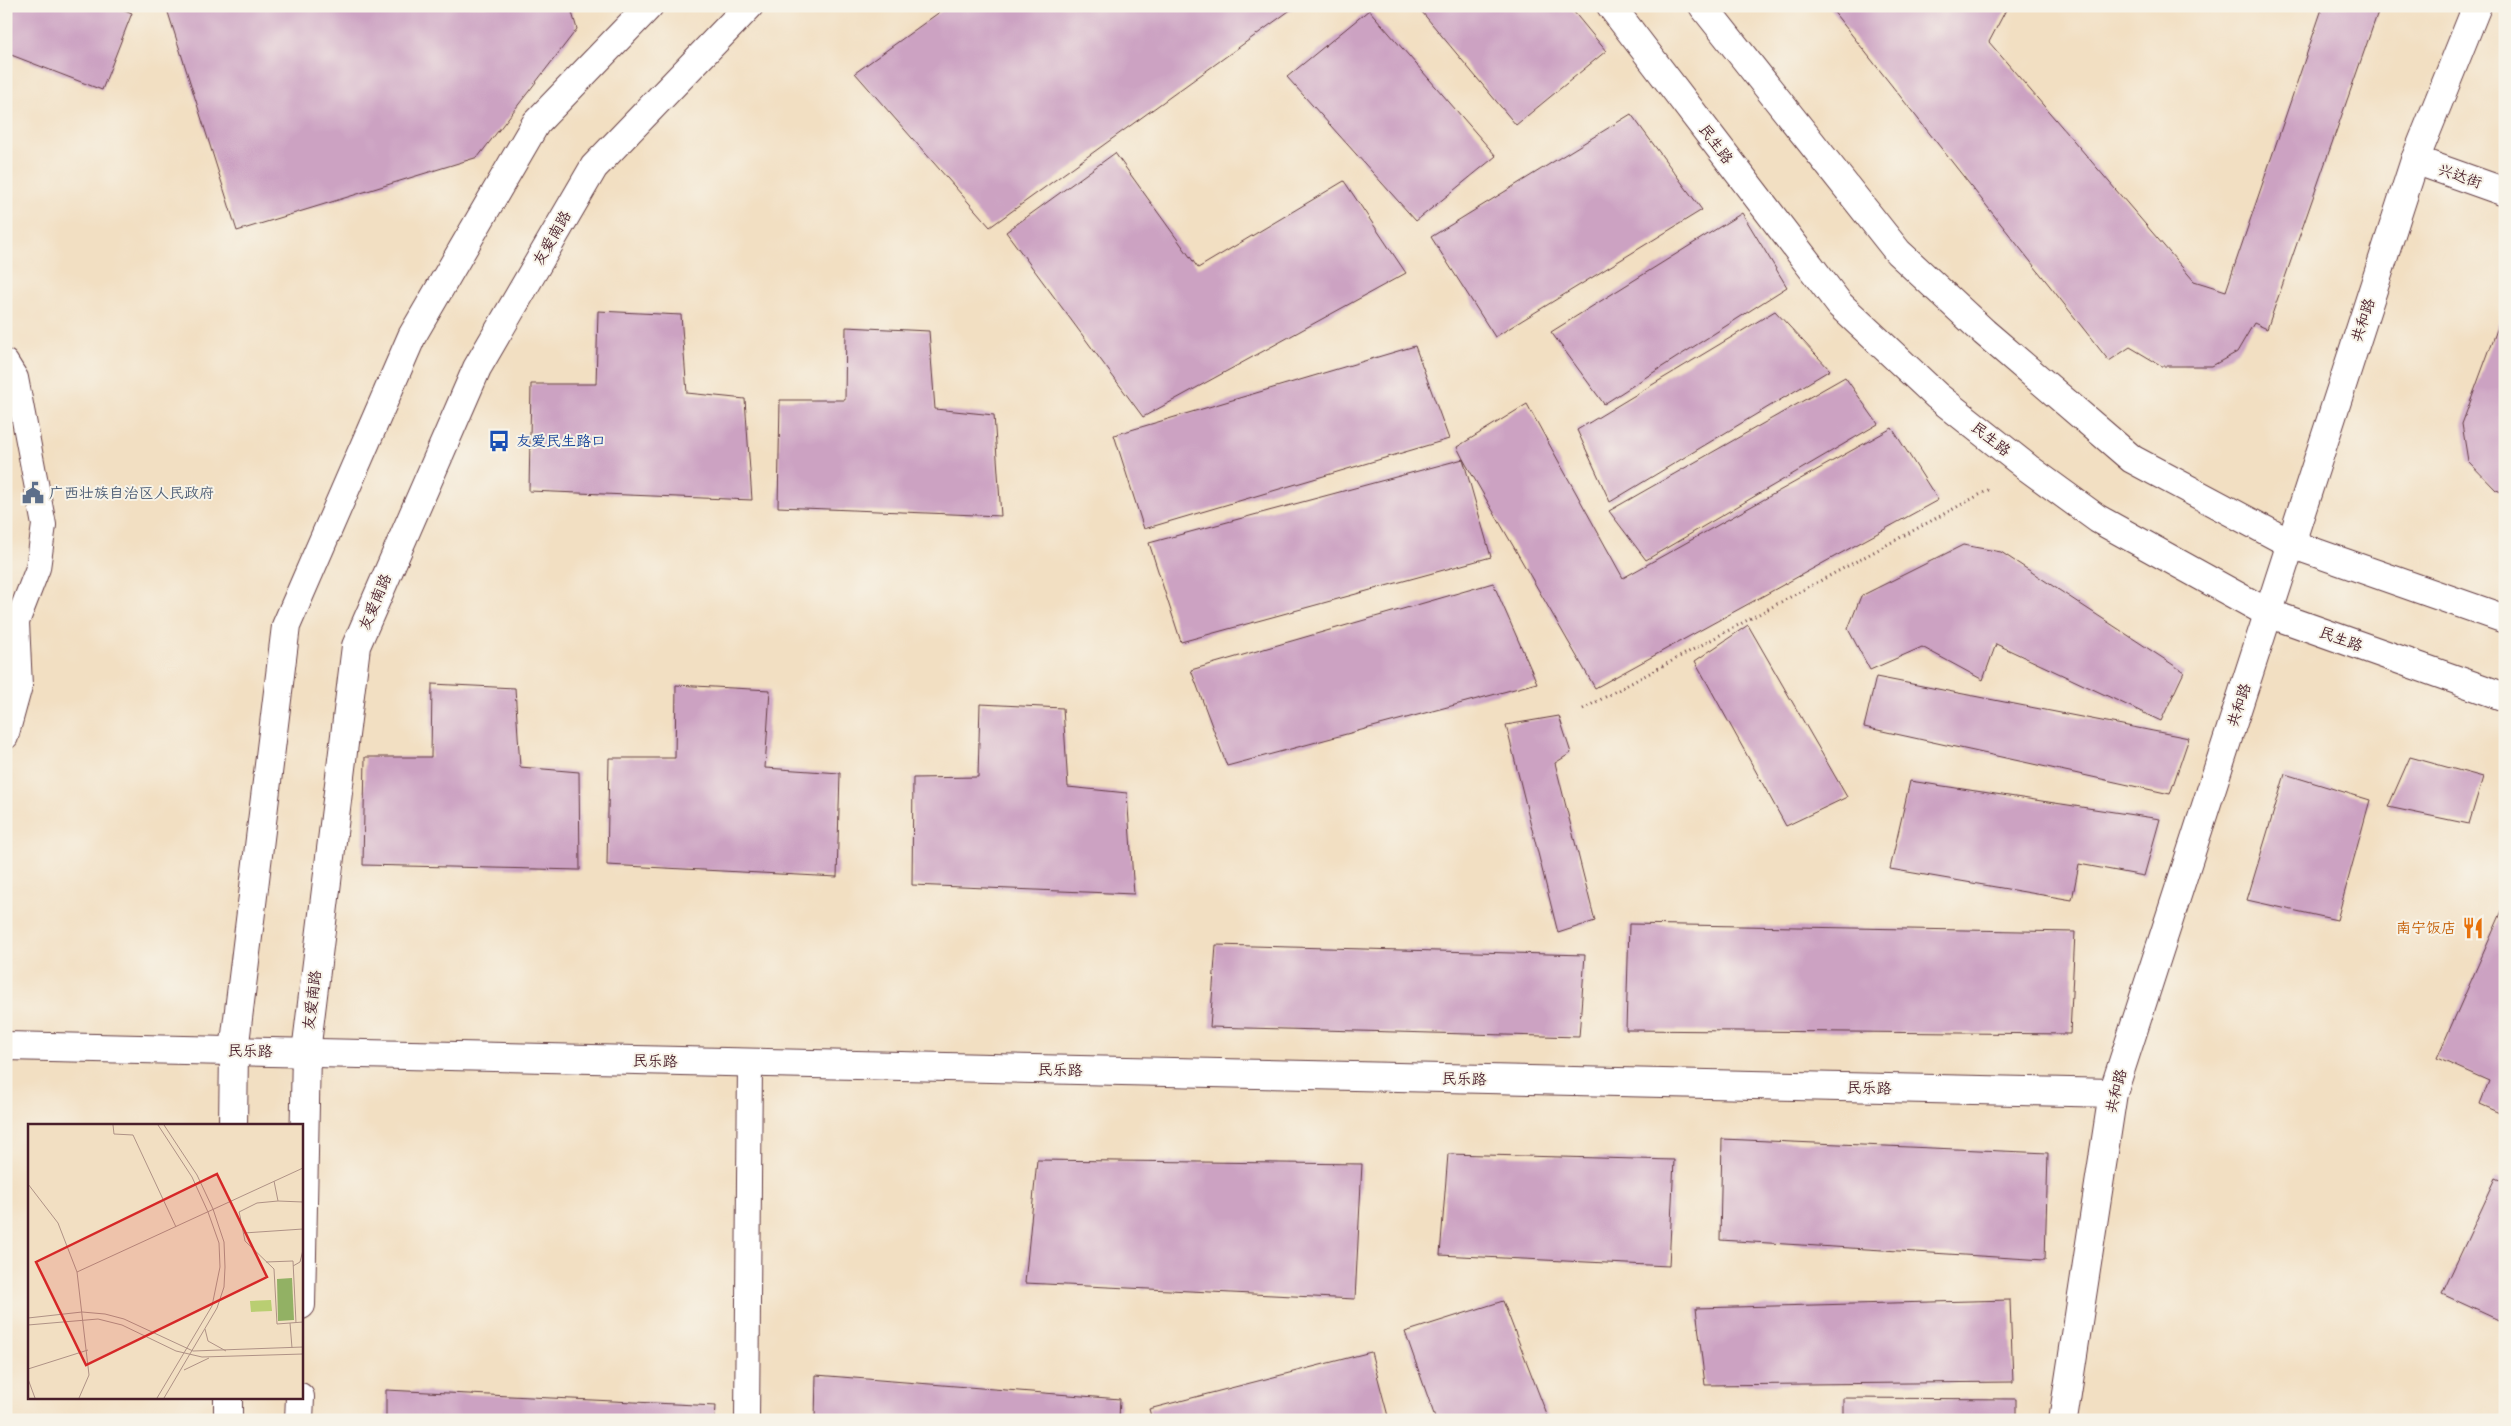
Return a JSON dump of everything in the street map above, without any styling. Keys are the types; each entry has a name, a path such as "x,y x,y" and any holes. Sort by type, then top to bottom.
{"main road":[{"path":"233,1124 234,1051 286,626 412,336 536,123 649,6"},
{"name":"友爱南路","path":"302,1254 306,1052 356,646 477,368 594,167 749,6"},
{"name":"民生路","path":"1611,6 1840,305 1937,396 2028,468 2098,519 2268,614 2505,697"},
{"path":"1702,6 1898,252 1977,325 2132,459 2290,544 2505,618"},
{"name":"共和路","path":"2063,1420 2113,1093 2415,160 2477,6"},
{"name":"兴达街","path":"2415,160 2505,192"},
{"name":"民乐路","path":"6,1046 2113,1093"},
{"path":"228,1398 228,1420"},
{"path":"299,1420 300,1398"}],"lane":[{"path":"6,362 16,378 44,525 38,568 11,620 20,686 6,737"},
{"path":"747,1420 750,1063"}],"path":[{"path":"1583,708 2028,468"}],"building":[{"path":"6,6 115,6 132,13 102,90 6,53"},
{"path":"166,6 570,6 577,29 478,157 237,231"},
{"path":"948,6 1296,6 990,227 855,73"},
{"path":"1417,6 1569,6 1606,51 1516,125"},
{"path":"1829,6 2008,6 1989,42 2194,281 2226,291 2323,6 2380,6 2267,329 2254,323 2237,352 2212,366 2162,366 2130,347 2109,361"},
{"path":"1369,10 1496,156 1416,221 1287,77"},
{"path":"1631,114 1702,210 1495,337 1431,237"},
{"path":"1115,153 1198,268 1344,181 1406,273 1143,417 1006,232"},
{"path":"1742,213 1787,287 1604,404 1551,332"},
{"path":"2505,308 2505,493 2496,490 2468,461 2462,424"},
{"path":"598,311 681,315 687,393 745,399 752,500 529,491 531,384 596,384"},
{"path":"1775,311 1830,370 1610,502 1577,430"},
{"path":"846,327 929,331 935,409 994,415 1001,516 778,507 780,400 845,400"},
{"path":"1415,346 1449,439 1144,529 1114,435"},
{"path":"1845,377 1878,424 1646,560 1609,511"},
{"path":"1527,404 1623,578 1892,428 1938,500 1595,688 1457,447"},
{"path":"1463,459 1491,557 1181,642 1149,543"},
{"path":"1963,545 2001,552 2184,672 2161,721 1996,644 1983,680 1922,647 1870,670 1848,629 1861,596"},
{"path":"1493,583 1537,683 1227,766 1191,670"},
{"path":"1748,625 1847,797 1786,826 1695,661"},
{"path":"1876,677 2189,738 2170,794 1864,727"},
{"path":"432,684 515,688 520,767 579,772 580,870 363,865 365,757 431,757"},
{"path":"676,685 770,690 765,768 840,773 837,877 607,865 609,758 675,758"},
{"path":"980,704 1063,708 1068,787 1127,793 1134,894 912,885 913,778 978,777"},
{"path":"1559,716 1571,753 1555,763 1595,921 1558,933 1506,725"},
{"path":"2410,757 2483,777 2469,824 2388,807"},
{"path":"2285,774 2370,800 2337,920 2247,900"},
{"path":"1910,781 2160,819 2144,876 2079,864 2072,900 1890,869"},
{"path":"2505,904 2505,1115 2480,1104 2489,1081 2437,1058"},
{"path":"1629,924 2075,932 2070,1034 1626,1030"},
{"path":"1216,945 1585,955 1579,1037 1210,1027"},
{"path":"1722,1139 2048,1153 2045,1260 1720,1240"},
{"path":"1448,1154 1674,1160 1669,1266 1440,1255"},
{"path":"1037,1160 1362,1164 1355,1299 1025,1283"},
{"path":"2496,1178 2505,1182 2505,1323 2442,1294"},
{"path":"2010,1300 2013,1382 1705,1385 1696,1308"},
{"path":"1503,1301 1549,1420 1436,1420 1405,1332"},
{"path":"1371,1352 1389,1420 1152,1420 1149,1409"},
{"path":"816,1375 1120,1399 1119,1420 815,1420"},
{"path":"386,1390 716,1406 715,1420 386,1420"},
{"path":"1843,1398 2016,1399 2016,1420 1843,1420"}],"place":[{"name":"友爱民生路口","path":"499,441"},
{"name":"广西壮族自治区人民政府","path":"33,493"},
{"name":"南宁饭店","path":"2473,928"}]}
